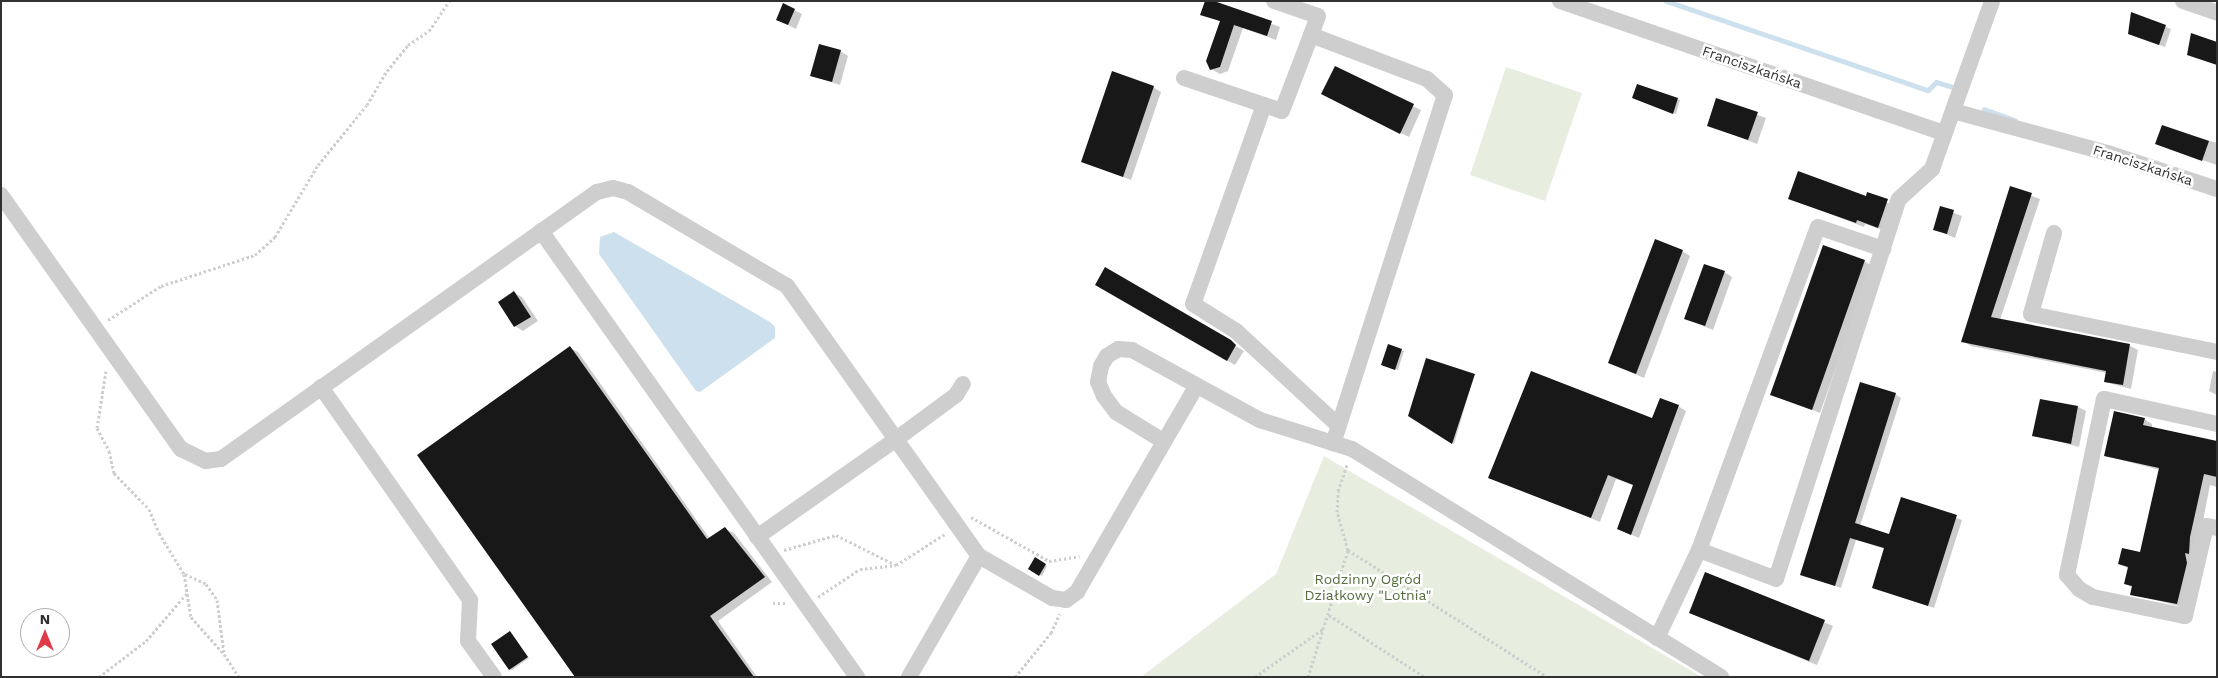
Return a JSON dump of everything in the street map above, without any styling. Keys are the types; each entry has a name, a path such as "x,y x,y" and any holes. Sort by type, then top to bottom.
{"street":[{"name":"Franciszkańska","path":"1560,1 1944,133"},
{"path":"1699,550 1776,579 1899,199 1932,169 1992,1"},
{"path":"2183,1 2217,13"},
{"path":"1184,78 1282,111 1318,16 1283,3"},
{"path":"1312,35 1427,79 1446,95 1333,443"},
{"path":"1264,105 1193,304 1236,331 1338,425"},
{"name":"Franciszkańska","path":"1953,111 2108,153 2217,189"},
{"path":"1,195 181,449 206,461 221,458 596,192 612,188 628,192 787,286 979,556 1052,598 1066,600 1077,592 1196,387"},
{"path":"1657,638 1699,550 1818,227 1883,249"},
{"path":"541,230 857,677"},
{"path":"2054,233 2031,314 2217,352"},
{"path":"1163,441 1116,412 1104,396 1098,382 1101,366 1107,356 1118,349 1132,350 1196,387 1260,420 1352,449 1721,677"},
{"path":"757,537 956,395 963,384"},
{"path":"321,387 470,600 468,641 494,677"},
{"path":"2217,424 2104,398 2067,576 2079,589 2092,596 2185,616 2206,526 2217,528"},
{"path":"909,677 979,556"}],"path":[{"path":"95,328 161,286 255,255 275,237 318,165 367,105 387,71 408,45 429,31 449,1"},
{"path":"107,345 104,395 97,428 118,480 149,509 184,574 191,617 224,654 239,677"},
{"path":"1308,677 1348,550 1337,512 1338,492 1346,468"},
{"path":"772,603 804,602 823,594 860,569 896,565 970,517 1048,561 1100,553"},
{"path":"769,554 836,536 896,565"},
{"path":"1348,550 1548,677"},
{"path":"184,574 206,584 217,600 224,654"},
{"path":"100,677 146,641 188,592"},
{"path":"1015,677 1051,633 1066,600"},
{"path":"1328,615 1425,677"},
{"path":"1255,677 1324,628"}],"green space":[{"path":"1506,67 1582,93 1545,201 1470,175"},
{"name":"Rodzinny Ogród Działkowy \"Lotnia\"","path":"1324,456 1702,677 1141,677 1276,574"}],"water":[{"path":"614,232 770,322 775,327 775,338 700,392 696,391 599,254 600,237"}],"building":[{"path":"1205,1 1214,1 1272,21 1267,36 1234,25 1220,67 1210,70 1206,61 1220,21 1200,15"},
{"path":"783,3 795,9 788,25 776,20"},
{"path":"2131,12 2166,25 2159,45 2128,34"},
{"path":"2191,33 2217,42 2217,65 2187,55"},
{"path":"819,44 841,50 832,82 810,76"},
{"path":"1335,66 1414,104 1400,134 1321,94"},
{"path":"1112,71 1154,86 1123,177 1081,162"},
{"path":"1637,84 1678,98 1673,114 1632,98"},
{"path":"1716,98 1758,112 1748,140 1707,126"},
{"path":"2162,125 2209,141 2202,161 2155,144"},
{"path":"1798,171 1866,196 1867,192 1888,199 1878,228 1857,220 1856,223 1788,199"},
{"path":"2010,186 2032,193 1991,317 2130,344 2123,385 2104,382 2106,371 1961,342"},
{"path":"1940,206 1954,210 1947,234 1933,230"},
{"path":"1655,239 1683,250 1636,374 1608,363"},
{"path":"1823,245 1865,260 1812,410 1770,395"},
{"path":"1704,264 1725,271 1705,326 1684,319"},
{"path":"1105,267 1231,340 1236,345 1227,361 1095,285"},
{"path":"514,291 531,317 514,327 498,302"},
{"path":"1388,344 1402,349 1395,370 1381,365"},
{"path":"570,346 707,539 725,527 765,577 710,616 754,677 575,677 417,455"},
{"path":"1426,358 1475,374 1452,444 1408,416"},
{"path":"1531,371 1652,418 1660,398 1679,405 1631,535 1617,529 1633,485 1608,475 1591,518 1488,478"},
{"path":"1860,382 1896,393 1855,523 1889,534 1901,497 1957,515 1928,606 1872,588 1884,548 1850,538 1835,586 1800,575"},
{"path":"2040,399 2078,406 2071,444 2032,436"},
{"path":"2114,411 2145,418 2143,425 2217,441 2217,477 2204,474 2190,537 2189,554 2185,553 2187,563 2177,604 2130,595 2132,586 2124,584 2128,567 2118,564 2122,548 2140,552 2159,468 2104,456"},
{"path":"1035,557 1046,564 1039,576 1028,569"},
{"path":"1705,572 1825,620 1809,661 1689,613"},
{"path":"510,631 528,657 509,670 491,644"}],"waterway":[{"path":"1666,1 1928,90 1936,82 1952,87"},
{"path":"1984,109 2015,120"}]}
